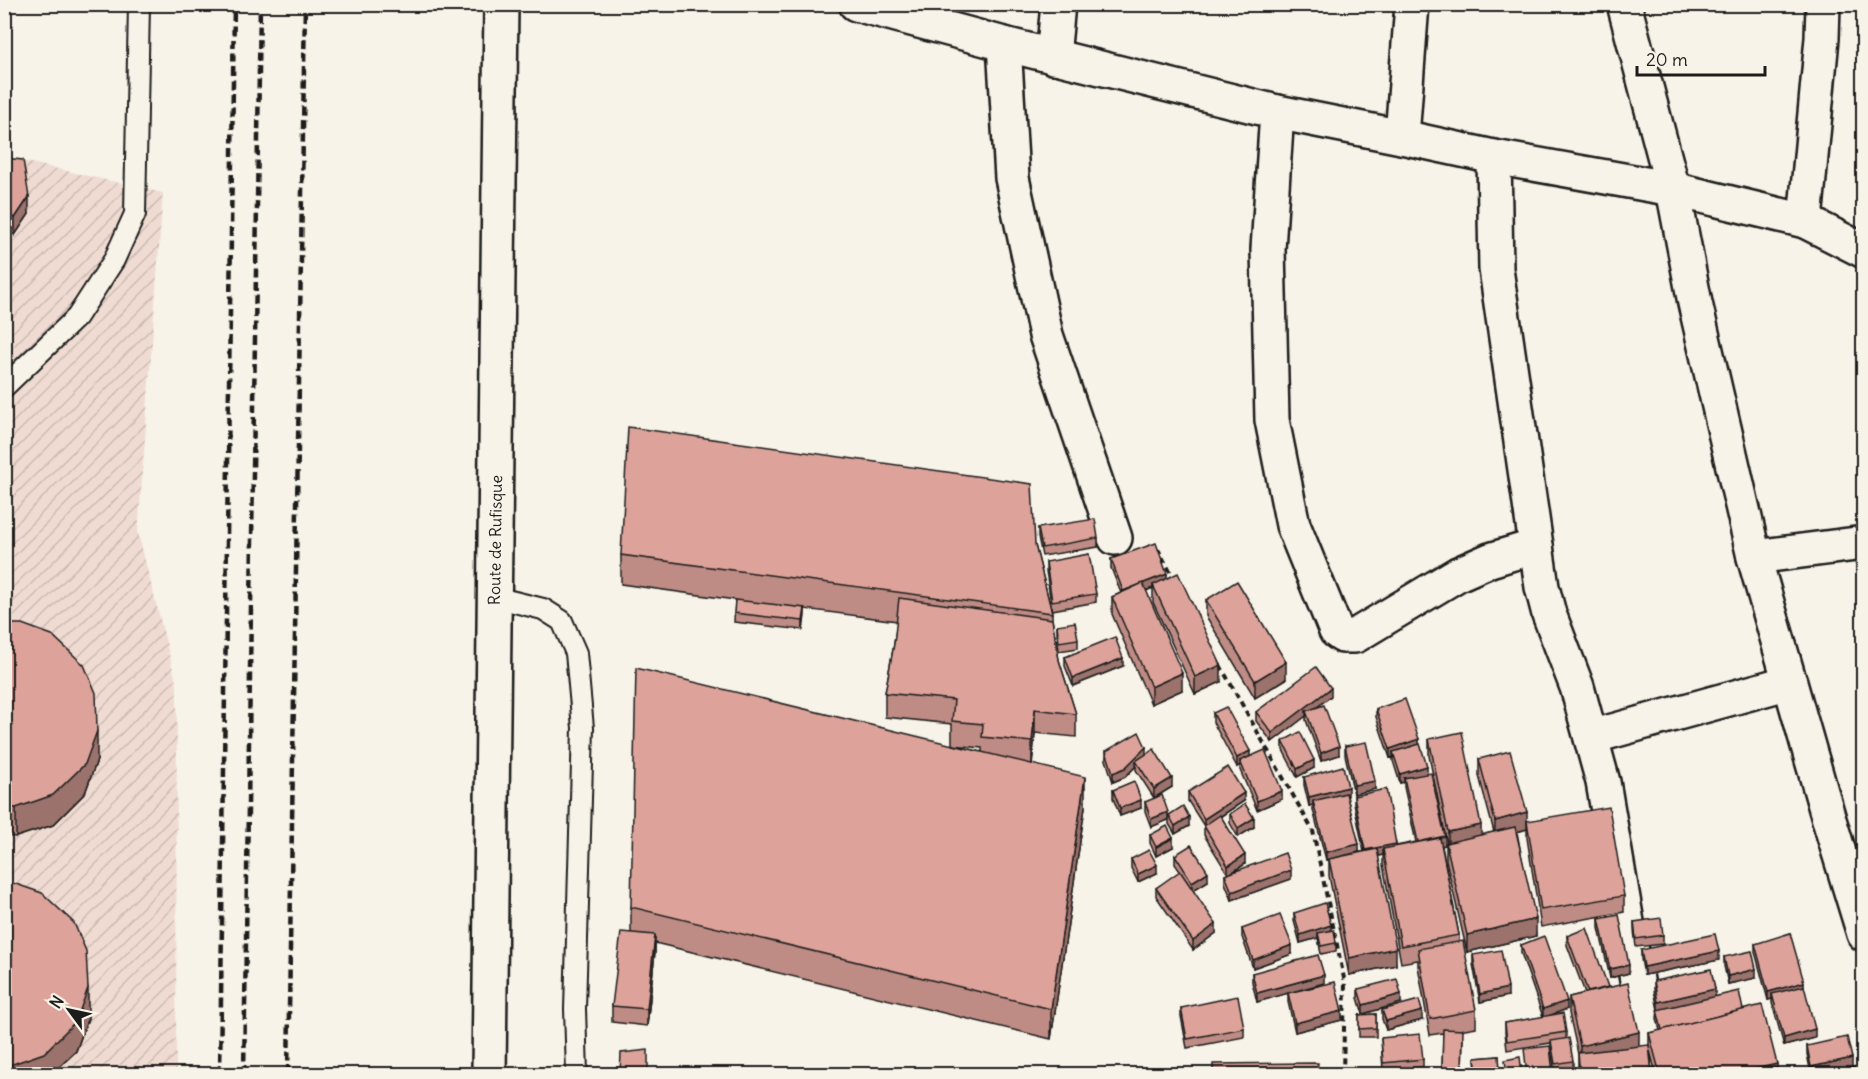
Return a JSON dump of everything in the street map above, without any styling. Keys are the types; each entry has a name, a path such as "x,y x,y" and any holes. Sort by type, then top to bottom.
{"street":[{"name":"Route de Rufisque","path":"489,1074 501,4"},
{"path":"856,4 1053,57 1277,112 1494,157 1673,189 1804,221 1863,251"},
{"path":"1053,57 1058,4"},
{"path":"1402,137 1412,4"},
{"path":"1624,4 1673,189 1695,303 1754,557 1863,934"},
{"path":"1804,221 1822,38 1823,4"},
{"path":"1004,44 1012,178 1044,323 1115,538"},
{"path":"1277,112 1268,249 1272,420 1293,525 1336,631 1343,636 1355,636 1458,574 1490,560 1536,546"},
{"path":"1494,157 1496,269 1542,587 1592,737 1611,822 1653,1074"},
{"path":"1754,557 1863,543"},
{"path":"1592,737 1790,682"}],"lane":[{"path":"4,387 77,317 114,260 135,214 139,4"},
{"path":"494,597 543,609 562,621 576,653 583,728 575,1009 577,1074"}],"path":[{"path":"1115,538 1159,551 1175,581"},
{"path":"1219,663 1312,831 1345,983 1343,1074"}],"shaded area":[{"path":"5,157 163,193 138,533 177,685 176,1074 5,1074"}],"building":[{"path":"4,158 23,160 29,197 15,218 4,212"},
{"path":"628,427 1032,484 1035,545 1052,613 621,555"},
{"path":"1095,519 1098,538 1042,548 1038,528"},
{"path":"1156,543 1167,574 1123,591 1111,559"},
{"path":"1089,554 1096,594 1052,601 1046,562"},
{"path":"1178,573 1221,665 1195,677 1153,585"},
{"path":"1237,581 1286,662 1255,681 1206,600"},
{"path":"1143,583 1182,673 1151,687 1112,597"},
{"path":"899,598 1052,619 1059,660 1076,714 1035,709 1032,742 982,737 983,724 952,721 954,700 885,693"},
{"path":"735,600 805,608 803,621 734,613"},
{"path":"1075,622 1078,639 1059,642 1057,625"},
{"path":"4,624 22,624 52,635 84,665 96,693 97,731 85,764 53,795 16,808 4,807"},
{"path":"1115,637 1123,658 1073,678 1065,657"},
{"path":"1316,667 1331,688 1272,733 1256,712"},
{"path":"636,668 1085,777 1051,1009 631,907"},
{"path":"1405,699 1419,739 1390,749 1376,709"},
{"path":"1324,705 1339,746 1321,753 1306,711"},
{"path":"1226,707 1250,751 1237,758 1213,713"},
{"path":"1139,732 1146,747 1125,768 1113,773 1106,751"},
{"path":"1300,732 1314,760 1297,769 1283,741"},
{"path":"1462,732 1481,825 1448,832 1429,739"},
{"path":"1366,742 1375,781 1354,785 1345,746"},
{"path":"1420,744 1427,766 1400,774 1393,752"},
{"path":"1154,749 1172,778 1154,789 1136,761"},
{"path":"1265,750 1282,791 1257,801 1240,761"},
{"path":"1510,751 1527,812 1495,821 1479,759"},
{"path":"1343,766 1348,787 1309,797 1304,777"},
{"path":"1228,767 1244,793 1204,819 1188,792"},
{"path":"1431,773 1445,836 1418,842 1404,778"},
{"path":"1134,781 1141,800 1120,808 1113,790"},
{"path":"1386,789 1396,844 1365,850 1354,796"},
{"path":"1346,793 1359,844 1326,852 1313,801"},
{"path":"1162,795 1168,812 1151,819 1145,802"},
{"path":"1245,804 1254,818 1238,828 1230,814"},
{"path":"1183,806 1189,817 1175,826 1169,815"},
{"path":"1609,807 1624,896 1541,910 1527,821"},
{"path":"1220,815 1245,855 1228,866 1204,826"},
{"path":"1167,826 1173,838 1156,847 1150,835"},
{"path":"1515,827 1536,919 1467,935 1446,843"},
{"path":"1440,838 1459,935 1401,946 1383,849"},
{"path":"1191,845 1208,872 1192,882 1175,855"},
{"path":"1377,849 1396,948 1349,958 1329,859"},
{"path":"1149,850 1157,865 1138,874 1131,859"},
{"path":"1285,853 1291,870 1232,892 1225,875"},
{"path":"1180,871 1216,924 1193,941 1156,888"},
{"path":"4,882 42,893 74,923 86,951 88,988 76,1021 44,1053 7,1066 4,1065"},
{"path":"1325,903 1331,925 1300,935 1294,913"},
{"path":"1280,915 1292,945 1253,960 1242,929"},
{"path":"1619,915 1629,965 1610,969 1599,919"},
{"path":"1661,918 1663,935 1636,939 1634,922"},
{"path":"1587,928 1608,987 1588,992 1567,936"},
{"path":"1334,930 1336,943 1321,946 1318,933"},
{"path":"621,932 655,935 647,1009 612,1006"},
{"path":"1790,933 1804,982 1768,992 1755,944"},
{"path":"1715,934 1719,951 1644,967 1641,950"},
{"path":"1544,936 1567,1001 1543,1009 1521,945"},
{"path":"1463,941 1476,1010 1430,1019 1418,949"},
{"path":"1501,950 1508,988 1480,994 1473,955"},
{"path":"1752,951 1756,969 1728,976 1724,957"},
{"path":"1318,955 1324,975 1257,993 1252,973"},
{"path":"1711,969 1715,989 1658,1002 1654,981"},
{"path":"1397,979 1401,994 1363,1005 1358,989"},
{"path":"1335,982 1342,1011 1295,1023 1288,993"},
{"path":"1628,983 1639,1032 1580,1046 1569,997"},
{"path":"1804,986 1815,1029 1784,1038 1772,994"},
{"path":"1739,991 1743,1010 1662,1030 1657,1010"},
{"path":"1238,996 1244,1028 1187,1039 1181,1008"},
{"path":"1419,1000 1422,1011 1386,1021 1382,1010"},
{"path":"1762,1005 1777,1064 1733,1074 1660,1074 1649,1033"},
{"path":"1563,1013 1566,1032 1507,1041 1505,1023"},
{"path":"1376,1014 1376,1028 1359,1029 1359,1015"},
{"path":"1443,1029 1463,1030 1462,1069 1442,1069"},
{"path":"1420,1034 1423,1059 1383,1063 1381,1038"},
{"path":"1847,1037 1852,1058 1811,1067 1807,1046"},
{"path":"1569,1038 1573,1061 1555,1064 1551,1041"},
{"path":"1649,1045 1652,1074 1580,1074 1578,1053"},
{"path":"1550,1046 1553,1074 1527,1074 1524,1049"},
{"path":"648,1050 648,1074 620,1074 621,1053"},
{"path":"1499,1056 1500,1071 1477,1073 1475,1058"},
{"path":"1520,1057 1522,1074 1507,1074 1505,1060"},
{"path":"1318,1063 1317,1074 1213,1074 1213,1064"},
{"path":"1859,1066 1861,1074 1833,1073"},
{"path":"1359,1071 1375,1073 1375,1074 1358,1074"}],"railway":[{"path":"220,1074 234,4"},
{"path":"244,1074 260,4"},
{"path":"288,1074 305,4"}]}
